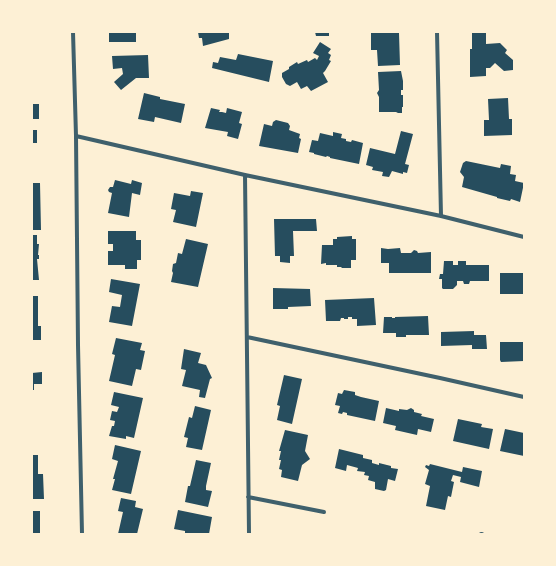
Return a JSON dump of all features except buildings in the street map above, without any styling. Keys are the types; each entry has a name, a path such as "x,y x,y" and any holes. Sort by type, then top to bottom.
{"street":[{"path":"73,32 82,534"},
{"path":"437,32 441,216"},
{"path":"76,136 245,175 441,216 524,236"},
{"path":"245,175 249,534"},
{"path":"247,337 524,397"},
{"path":"248,497 324,512"}]}
